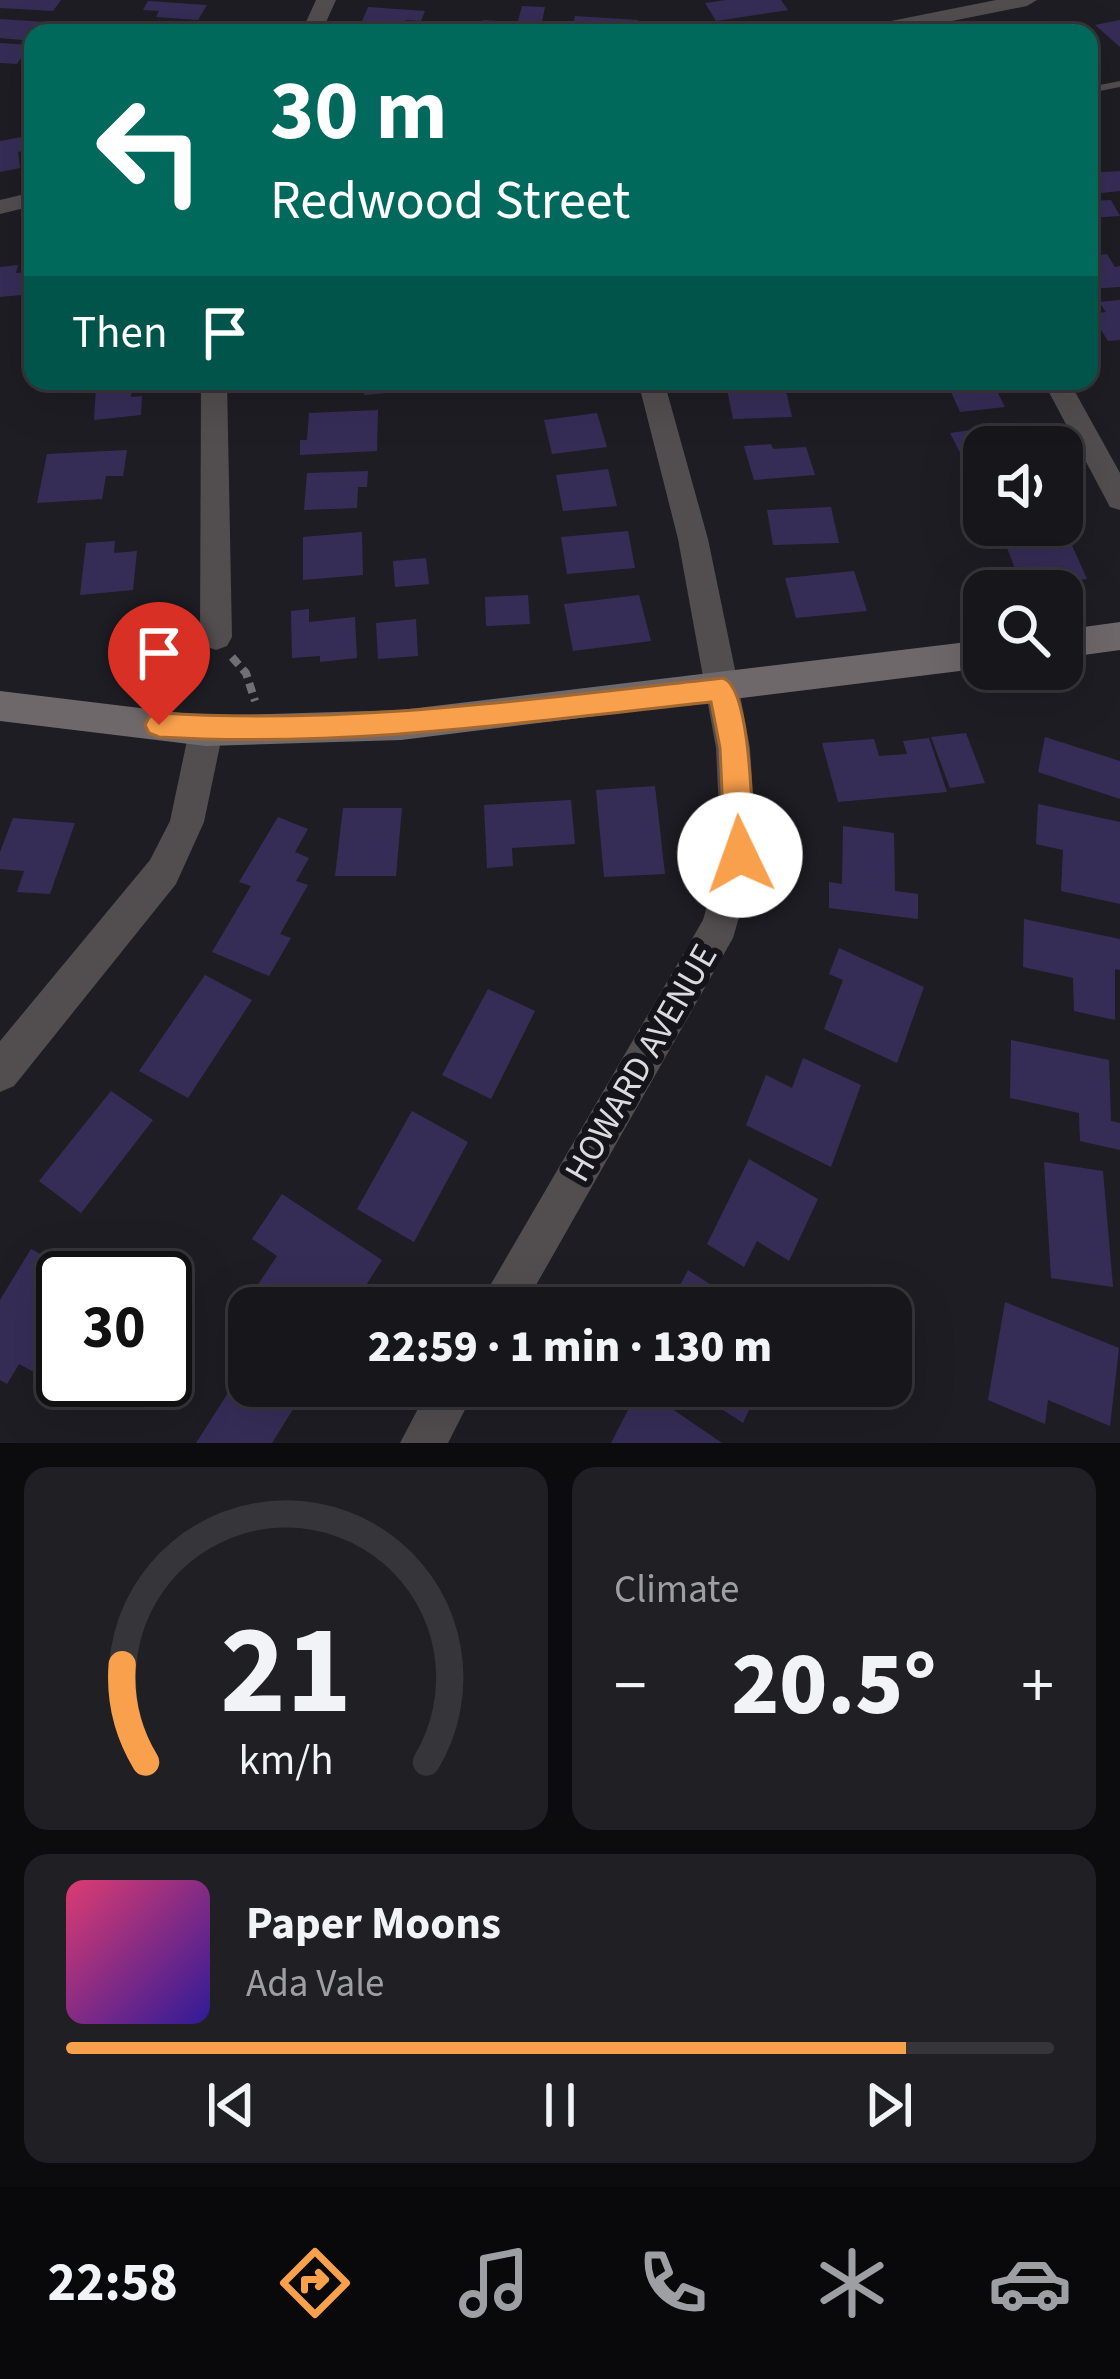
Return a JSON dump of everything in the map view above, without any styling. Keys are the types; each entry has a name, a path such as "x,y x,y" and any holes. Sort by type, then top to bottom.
{"main road":[{"path":"1083,641 1120,636"},
{"path":"0,706 206,731 422,723 963,657"}],"street":[{"path":"908,24 1027,0"},
{"path":"214,390 216,637"},
{"name":"HOWARD AVENUE","path":"512,1287 720,926 740,855 734,748 693,539 653,390"},
{"path":"1061,390 1120,499"},
{"path":"0,1072 163,872 187,822 206,731"},
{"path":"423,1443 443,1407"}],"path":[{"path":"216,637 255,692 255,731"}],"building":[{"path":"0,0 61,0 53,11 0,8"},
{"path":"781,0 788,10 716,21 705,3"},
{"path":"148,1 207,5 198,20 156,17 159,11 143,10"},
{"path":"522,6 545,7 542,22 518,21"},
{"path":"368,7 425,11 421,21 361,24"},
{"path":"575,16 638,20 637,24 573,24"},
{"path":"0,19 46,22 24,24 24,40 0,38"},
{"path":"483,20 513,22 512,24 482,24"},
{"path":"1120,20 1120,47 1098,28"},
{"path":"0,43 24,45 17,64 0,63"},
{"path":"24,136 24,151 18,152 20,168 0,172 0,141"},
{"path":"1120,171 1120,191 1101,193 1098,172"},
{"path":"1111,200 1120,216 1098,217 1098,201"},
{"path":"1107,254 1115,267 1120,266 1120,287 1098,288 1098,255"},
{"path":"18,265 16,273 24,273 21,295 0,297 0,267"},
{"path":"1120,300 1120,340 1108,341 1098,325 1098,313 1106,312 1099,302"},
{"path":"96,390 132,390 131,397 142,396 141,415 94,420"},
{"path":"364,390 409,390 409,391 364,395"},
{"path":"727,390 786,390 792,417 733,419"},
{"path":"937,390 996,390 1005,407 960,412 951,392"},
{"path":"378,410 377,451 300,455 300,440 307,440 309,413"},
{"path":"597,413 607,447 552,454 544,420"},
{"path":"963,431 963,458 950,433"},
{"path":"771,444 773,449 806,447 815,475 754,480 744,446"},
{"path":"127,450 123,476 106,476 102,499 37,503 47,454"},
{"path":"608,469 617,506 563,511 556,475"},
{"path":"368,471 367,487 358,487 357,508 304,510 307,473"},
{"path":"831,507 839,543 773,545 767,510"},
{"path":"628,531 635,568 567,574 561,537"},
{"path":"362,532 363,575 303,580 303,537"},
{"path":"115,541 114,553 137,551 133,590 80,595 86,543"},
{"path":"1072,546 1083,570 1016,570 1007,548"},
{"path":"426,558 429,584 395,587 393,561"},
{"path":"854,571 867,611 796,618 785,578"},
{"path":"528,595 530,624 486,626 485,597"},
{"path":"639,595 651,641 573,651 564,604"},
{"path":"309,609 309,622 355,617 357,658 320,662 320,656 292,658 291,611"},
{"path":"416,619 418,656 378,659 376,623"},
{"path":"966,733 985,783 950,788 931,737"},
{"path":"1045,737 1120,761 1120,799 1038,772"},
{"path":"929,738 947,792 838,802 822,743 874,739 879,756 907,754 903,741"},
{"path":"655,786 665,874 604,877 596,790"},
{"path":"571,800 575,844 512,848 513,866 487,868 484,805"},
{"path":"1038,804 1120,822 1120,904 1061,891 1063,850 1036,844"},
{"path":"343,808 402,808 396,876 335,876"},
{"path":"278,817 308,829 295,852 309,858 296,881 308,885 280,934 291,938 269,976 212,952 251,886 239,882"},
{"path":"13,818 75,823 50,894 17,892 24,871 0,869 0,852"},
{"path":"843,826 894,833 895,891 918,894 918,919 829,908 829,882 842,884"},
{"path":"1024,919 1120,939 1115,1020 1074,1011 1073,978 1023,967"},
{"path":"839,948 924,987 897,1063 824,1029 843,980 829,974"},
{"path":"205,975 252,1000 188,1098 139,1071"},
{"path":"488,989 535,1011 491,1099 442,1075"},
{"path":"1011,1040 1109,1060 1111,1121 1120,1123 1120,1150 1080,1141 1079,1113 1010,1098"},
{"path":"803,1058 861,1085 831,1167 746,1125 766,1075 792,1088"},
{"path":"111,1091 153,1120 81,1213 39,1181"},
{"path":"412,1111 468,1142 414,1242 357,1209"},
{"path":"749,1159 818,1199 789,1261 757,1241 744,1267 707,1244"},
{"path":"1044,1162 1103,1171 1113,1287 1051,1278"},
{"path":"282,1194 382,1260 365,1287 256,1287 277,1256 252,1239"},
{"path":"31,1249 36,1252 36,1373 19,1364 7,1384 0,1380 0,1300"},
{"path":"688,1270 714,1287 679,1287"},
{"path":"1005,1302 1119,1348 1110,1426 1048,1400 1045,1424 988,1400"},
{"path":"228,1393 228,1407 294,1407 272,1443 196,1443"},
{"path":"630,1407 669,1407 722,1443 611,1443"},
{"path":"718,1407 750,1407 743,1423"}],"route":[{"path":"159,725 255,731 401,725 723,689 734,748 740,855"}]}
